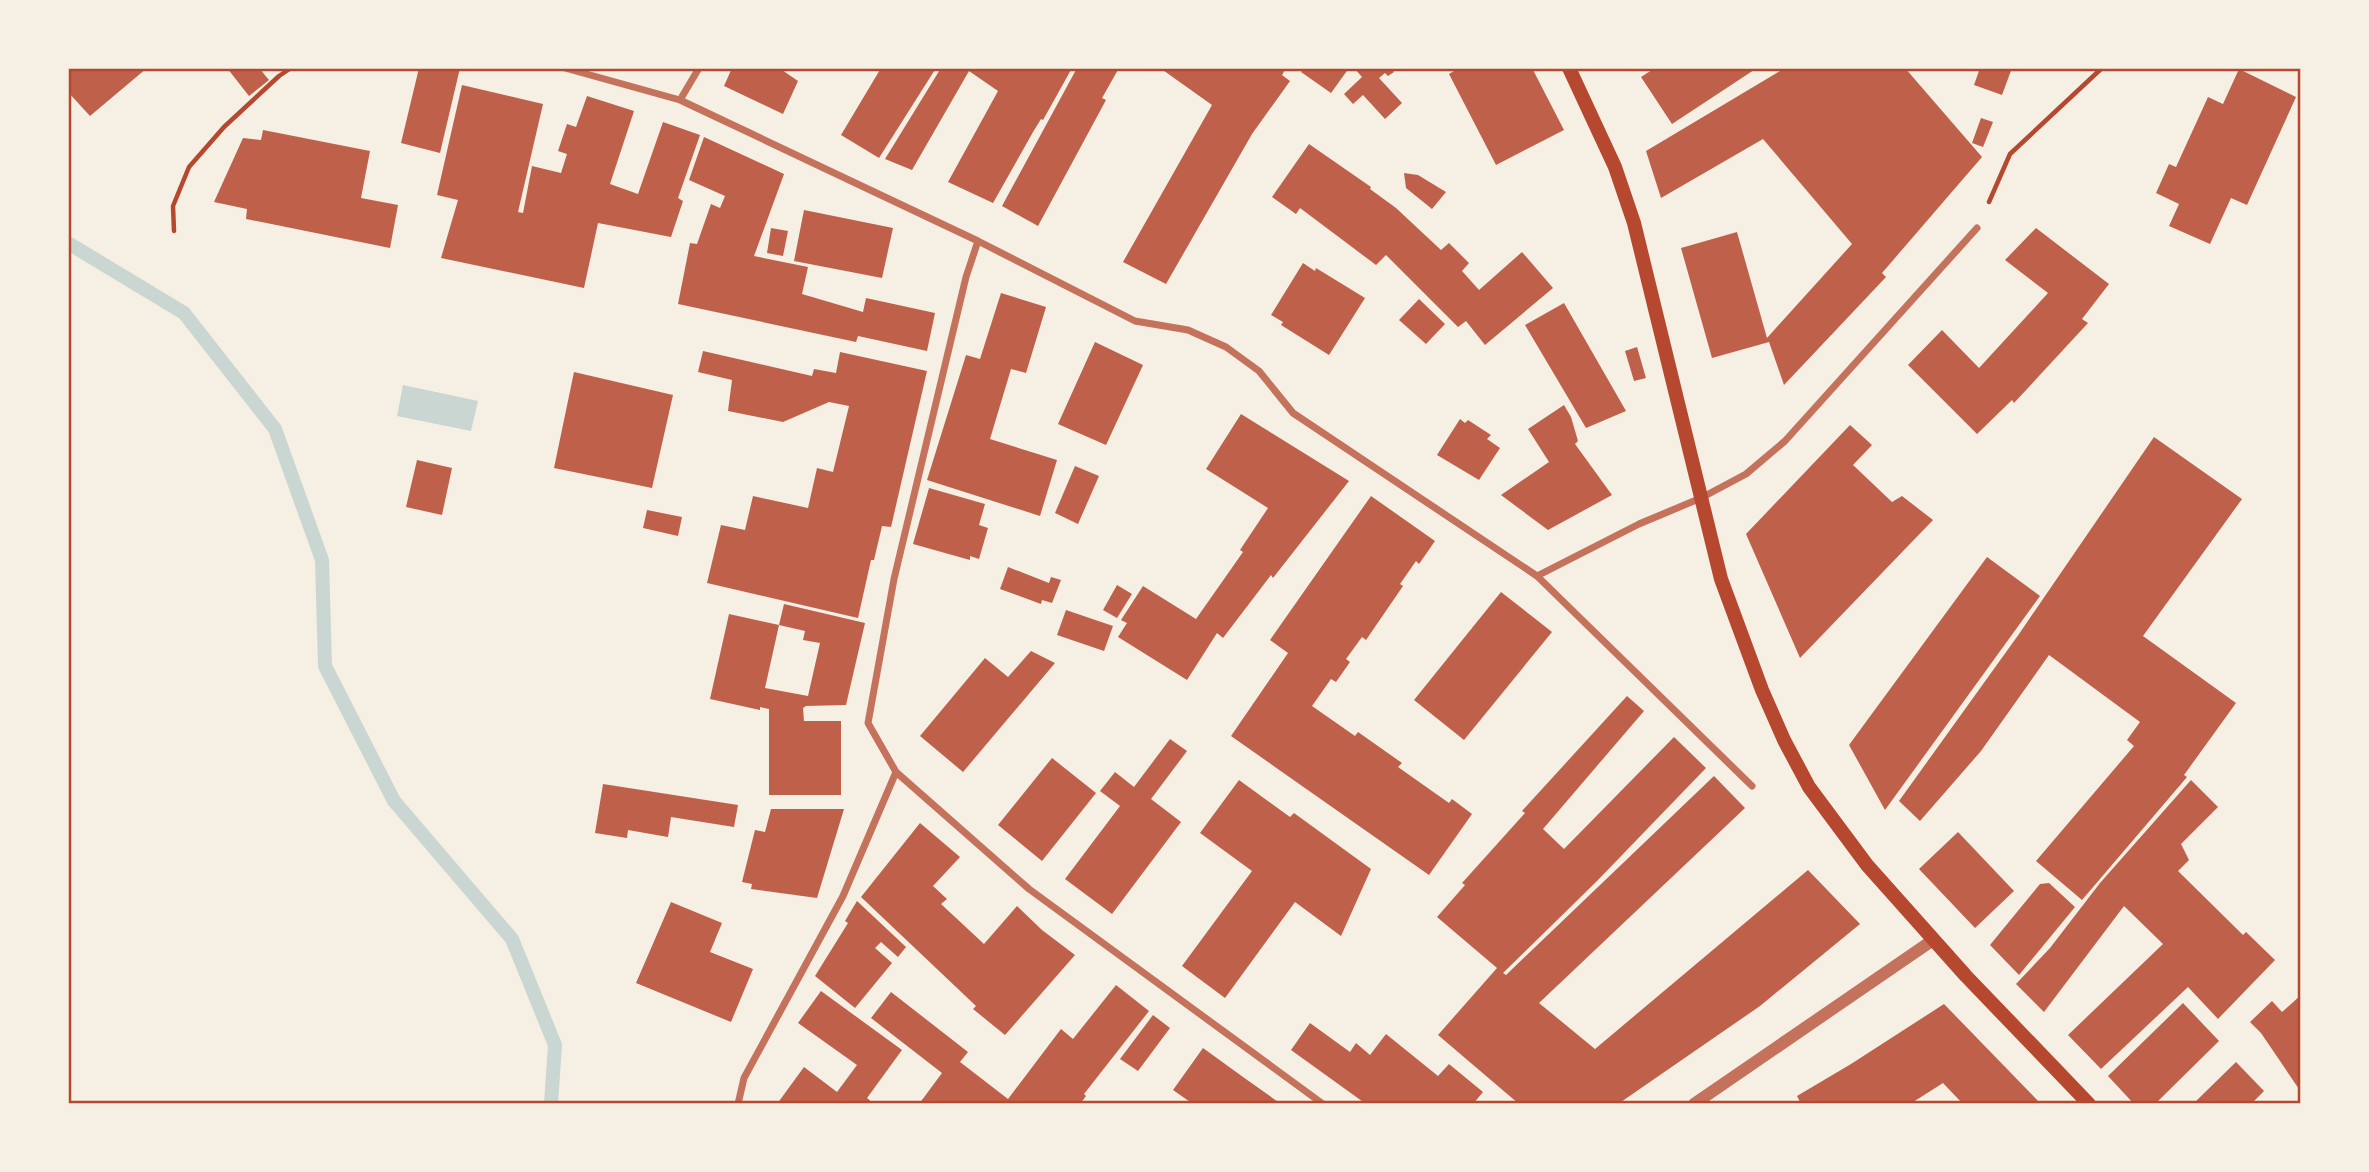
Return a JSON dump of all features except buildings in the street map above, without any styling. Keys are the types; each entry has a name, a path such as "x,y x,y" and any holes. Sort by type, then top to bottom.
{"main road":[{"path":"1569,68 1615,167 1634,223 1721,579 1762,690 1784,740 1809,787 1867,865 1933,940 2089,1104"}],"street":[{"path":"565,68 680,100 978,241 1135,321 1188,330 1226,347 1259,371 1293,414 1537,576 1752,786"},
{"path":"680,100 699,68"},
{"path":"1537,576 1746,474 1785,441 1977,228"},
{"path":"978,241 966,277 894,579 868,723 896,772 1029,889 1323,1104"},
{"path":"738,1104 744,1078 843,896 896,772"},
{"path":"1694,1104 1933,940"}],"path":[{"path":"174,231 173,206 189,167 224,127 291,68"},
{"path":"1977,228 2010,154 2102,68"}],"shaded area":[{"path":"403,385 478,401 471,431 397,416"}],"waterway":[{"path":"68,243 184,313 275,429 322,560 325,666 394,801 512,939 555,1045 551,1104"}]}
